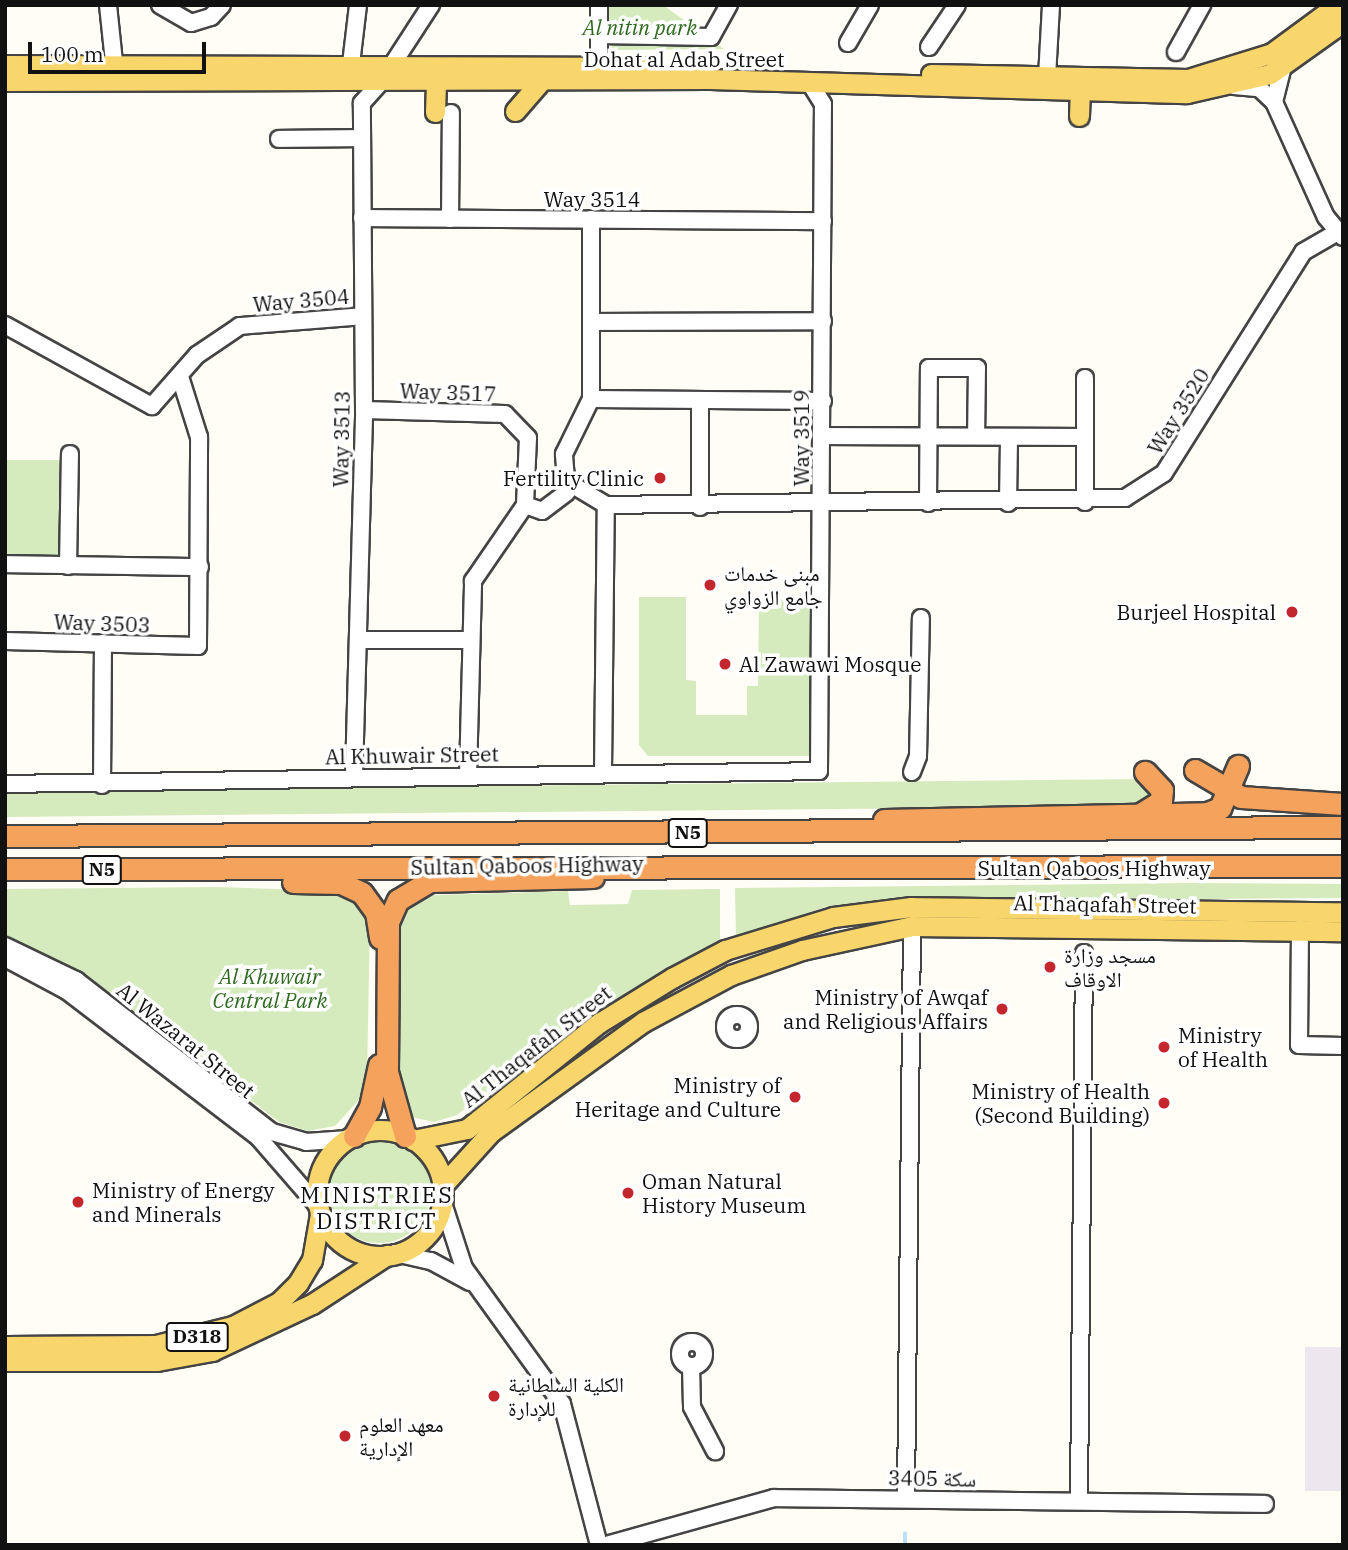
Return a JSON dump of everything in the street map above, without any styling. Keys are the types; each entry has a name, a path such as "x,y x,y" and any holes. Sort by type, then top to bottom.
{"highway":[{"path":"711,833 923,817 1207,813 1229,793 1238,766"},
{"path":"1195,770 1229,793 1276,803 1343,804"},
{"path":"1139,815 1161,801 1162,790 1145,772"},
{"name":"Sultan Qaboos Highway","path":"5,836 1343,827"},
{"path":"409,1138 387,1072 388,922 398,900 430,881 588,878 634,863"},
{"name":"Sultan Qaboos Highway","path":"5,869 634,863 1343,866"},
{"path":"198,869 232,880 341,883 362,893 376,912 378,1075 351,1138"}],"main road":[{"name":"Dohat al Adab Street","path":"5,65 114,62 387,73 599,66 1047,77 1219,74 1272,54 1337,5"},
{"name":"Dohat al Adab Street","path":"387,73 436,80 810,83 1177,93 1230,86 1283,66 1343,22"},
{"name":"Dohat al Adab Street","path":"5,81 346,72"},
{"path":"436,80 443,113"},
{"path":"516,111 541,81"},
{"path":"1079,116 1080,92"},
{"name":"Al Thaqafah Street","path":"409,1138 467,1129 599,1023 725,950 845,915 911,907 1343,912"},
{"path":"845,915 898,916 912,926 924,913 1047,907"},
{"name":"Al Thaqafah Street","path":"442,1193 491,1132 682,999 802,950 912,926 1343,931"},
{"path":"351,1138 380,1130 409,1138 433,1159 442,1193"},
{"name":"D318","path":"5,1346 156,1345 233,1326 279,1302 299,1283 312,1260 321,1171 351,1138"},
{"name":"D318","path":"5,1361 157,1361 212,1350 312,1304 391,1254 425,1237 442,1193"},
{"path":"319,1210 346,1246 391,1254"}],"street":[{"path":"108,5 114,62"},
{"path":"160,5 191,23 211,17 222,5"},
{"path":"358,5 346,72 362,103 387,73 431,5"},
{"path":"599,5 599,66"},
{"path":"599,35 711,37 729,5"},
{"path":"848,43 870,5"},
{"path":"929,47 957,5"},
{"path":"1047,77 1051,5"},
{"path":"1176,52 1202,5"},
{"path":"1275,102 1283,66"},
{"path":"810,83 823,104 841,84"},
{"path":"1230,86 1259,88 1275,102 1340,235"},
{"name":"Way 3513","path":"354,775 364,410 362,103"},
{"name":"Way 3519","path":"819,771 823,104"},
{"path":"443,113 450,219"},
{"path":"279,139 361,138"},
{"name":"Way 3514","path":"362,218 822,221"},
{"path":"570,488 564,454 591,399 591,219"},
{"name":"Way 3520","path":"822,506 1085,502 1125,498 1164,473 1303,252 1340,235"},
{"name":"Way 3504","path":"5,326 152,406 181,380 197,355 240,326 363,316"},
{"path":"591,321 823,321"},
{"path":"928,503 929,368 976,368 976,436"},
{"path":"1085,378 1085,502"},
{"path":"5,564 200,567 199,437 181,380"},
{"path":"591,399 823,401"},
{"path":"699,507 700,400"},
{"name":"Way 3517","path":"364,410 495,413 516,420 528,438 525,505"},
{"path":"822,436 1085,437"},
{"path":"1008,503 1009,437"},
{"path":"68,566 70,454"},
{"path":"468,776 473,581 525,505 542,510 570,488"},
{"path":"570,488 606,505 822,506"},
{"path":"603,772 606,505"},
{"name":"Way 3503","path":"5,641 198,646 200,567"},
{"path":"912,772 918,756 921,618"},
{"path":"358,640 471,640"},
{"path":"102,785 103,643"},
{"name":"Al Khuwair Street","path":"5,784 211,786 354,775 819,771"},
{"path":"906,1498 912,926"},
{"path":"1300,929 1299,1045 1343,1046"},
{"name":"Al Wazarat Street","path":"5,946 76,980 264,1128 306,1142 351,1138"},
{"path":"1079,1502 1084,953"},
{"name":"Al Wazarat Street","path":"5,958 67,991 258,1137 319,1210"},
{"path":"442,1193 453,1246 477,1288 562,1404 599,1545"},
{"path":"391,1254 447,1268 477,1288"},
{"path":"691,1366 692,1406 715,1451"},
{"name":"سكة 3405","path":"606,1545 774,1499 906,1498 1265,1504"}],"shaded area":[{"path":"1305,1347 1343,1347 1343,1491 1305,1491"}],"green space":[{"name":"Al nitin park","path":"605,5 663,5 724,49 612,50"},
{"path":"5,460 60,460 60,557 5,557"},
{"path":"639,597 686,597 686,680 696,681 696,715 747,715 747,686 758,686 759,599 816,599 815,750 809,756 648,756 639,745"},
{"path":"1144,779 1156,794 1144,806 5,817 5,791"},
{"path":"1343,884 1343,898 868,902 825,907 736,938 735,888"},
{"name":"Al Khuwair Central Park","path":"216,887 344,891 362,901 370,922 367,1076 358,1101 335,1126 308,1131 279,1122 83,972 5,935 5,889"},
{"path":"720,889 720,941 576,1021 457,1115 434,1122 407,1116 397,1098 398,918 410,896 568,891 570,905 628,904 632,890"},
{"path":"379,1139 399,1143 416,1154 427,1171 431,1191 427,1211 416,1228 399,1239 379,1243 359,1239 342,1228 331,1211 327,1191 331,1171 342,1154 359,1143"}],"waterway":[{"path":"905,1534 905,1545"}],"place":[{"name":"Fertility Clinic","path":"660,478"},
{"name":"مبنى خدمات جامع الزواوي","path":"710,585"},
{"name":"Burjeel Hospital","path":"1292,612"},
{"name":"Al Zawawi Mosque","path":"725,664"},
{"name":"مسجد وزارة الاوقاف","path":"1050,967"},
{"name":"Ministry of Awqaf and Religious Affairs","path":"1002,1009"},
{"name":"Ministry of Health","path":"1164,1047"},
{"name":"Ministry of Heritage and Culture","path":"795,1097"},
{"name":"Ministry of Health (Second Building)","path":"1164,1103"},
{"name":"Oman Natural History Museum","path":"628,1193"},
{"name":"Ministry of Energy and Minerals","path":"78,1202"},
{"name":"الكلية السلطانية للإدارة","path":"494,1396"},
{"name":"معهد العلوم الإدارية","path":"345,1436"}],"district":[{"name":"MINISTRIES DISTRICT","path":"377,1207"}]}
